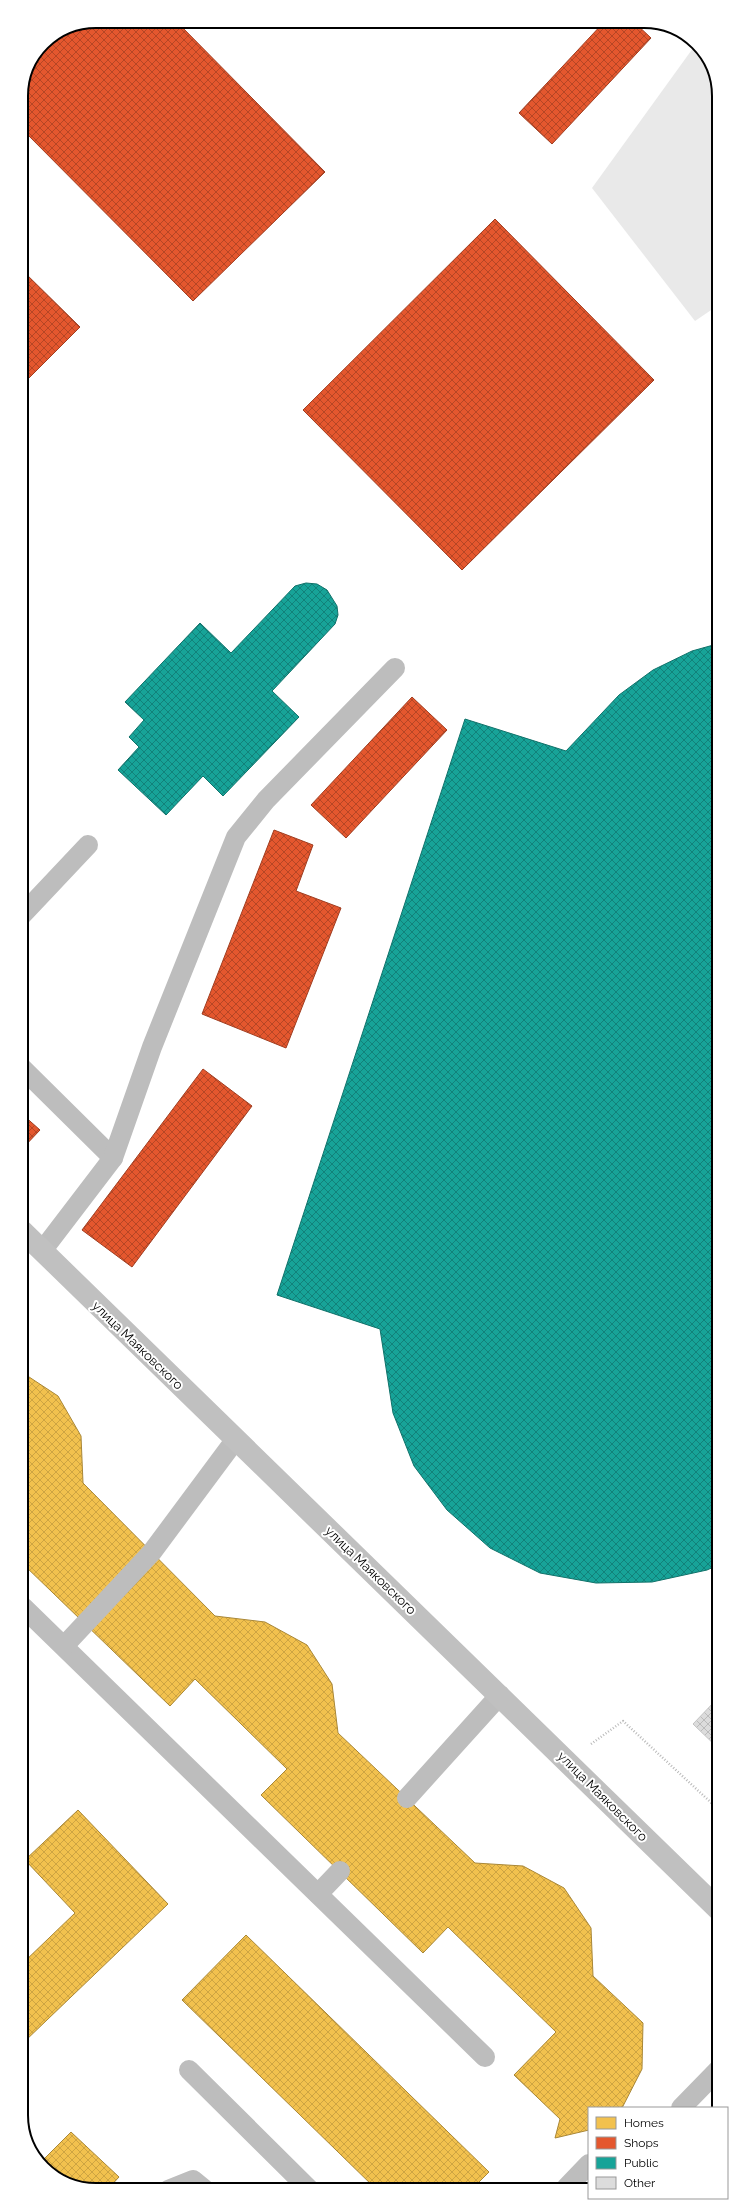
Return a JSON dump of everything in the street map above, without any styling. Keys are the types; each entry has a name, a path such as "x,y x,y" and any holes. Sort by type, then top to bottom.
{"street":[{"name":"улица Маяковского","path":"28,1237 712,1903"}],"lane":[{"path":"42,1251 113,1158 152,1047 236,837 266,800 395,668"},
{"path":"28,909 88,845"},
{"path":"28,1074 113,1158"},
{"path":"64,1646 152,1552 236,1439"},
{"path":"28,1612 485,2057"},
{"path":"407,1798 500,1695"},
{"path":"318,1894 340,1871"},
{"path":"189,2070 303,2183"},
{"path":"682,2107 712,2076"},
{"path":"571,2183 588,2165"},
{"path":"186,2183 193,2180 197,2183"}],"path":[{"path":"591,1745 623,1721 712,1804"}],"shaded area":[{"path":"693,49 705,66 710,79 712,96 712,309 695,321 592,188"}],"building: Homes":[{"path":"28,1376 58,1396 81,1436 83,1483 215,1616 265,1622 307,1645 332,1684 338,1733 475,1863 523,1866 564,1888 591,1928 593,1976 643,2023 642,2069 623,2107 588,2107 588,2130 555,2138 560,2119 514,2075 556,2032 448,1927 423,1953 261,1795 287,1769 195,1679 170,1706 28,1569"},
{"path":"78,1810 168,1904 28,2038 28,1958 75,1913 28,1863 28,1857"},
{"path":"246,1935 489,2172 478,2183 370,2183 182,2000"},
{"path":"71,2132 119,2177 113,2183 83,2182 62,2174 44,2159"}],"building: Shops":[{"path":"96,28 183,28 325,172 193,301 28,135 28,96 29,83 33,70 48,48 70,33 83,29"},
{"path":"598,28 640,28 651,38 552,144 519,113"},
{"path":"495,219 654,380 462,570 303,410"},
{"path":"28,276 80,327 28,379"},
{"path":"412,697 447,730 346,838 311,805"},
{"path":"274,830 313,845 296,891 341,908 286,1048 202,1014"},
{"path":"203,1069 252,1106 132,1267 82,1230"},
{"path":"28,1119 40,1130 28,1143"}],"building: Public":[{"path":"306,583 317,584 327,590 337,606 338,615 335,624 272,691 299,717 223,796 203,776 166,815 118,770 139,747 129,737 144,720 125,702 200,623 231,653 295,586"},
{"path":"712,645 712,1568 652,1582 596,1583 540,1573 490,1548 447,1510 414,1466 393,1413 380,1329 277,1295 465,719 566,751 619,695 653,670 692,651"}],"building: Other":[{"path":"712,1704 712,1742 693,1724"}]}
